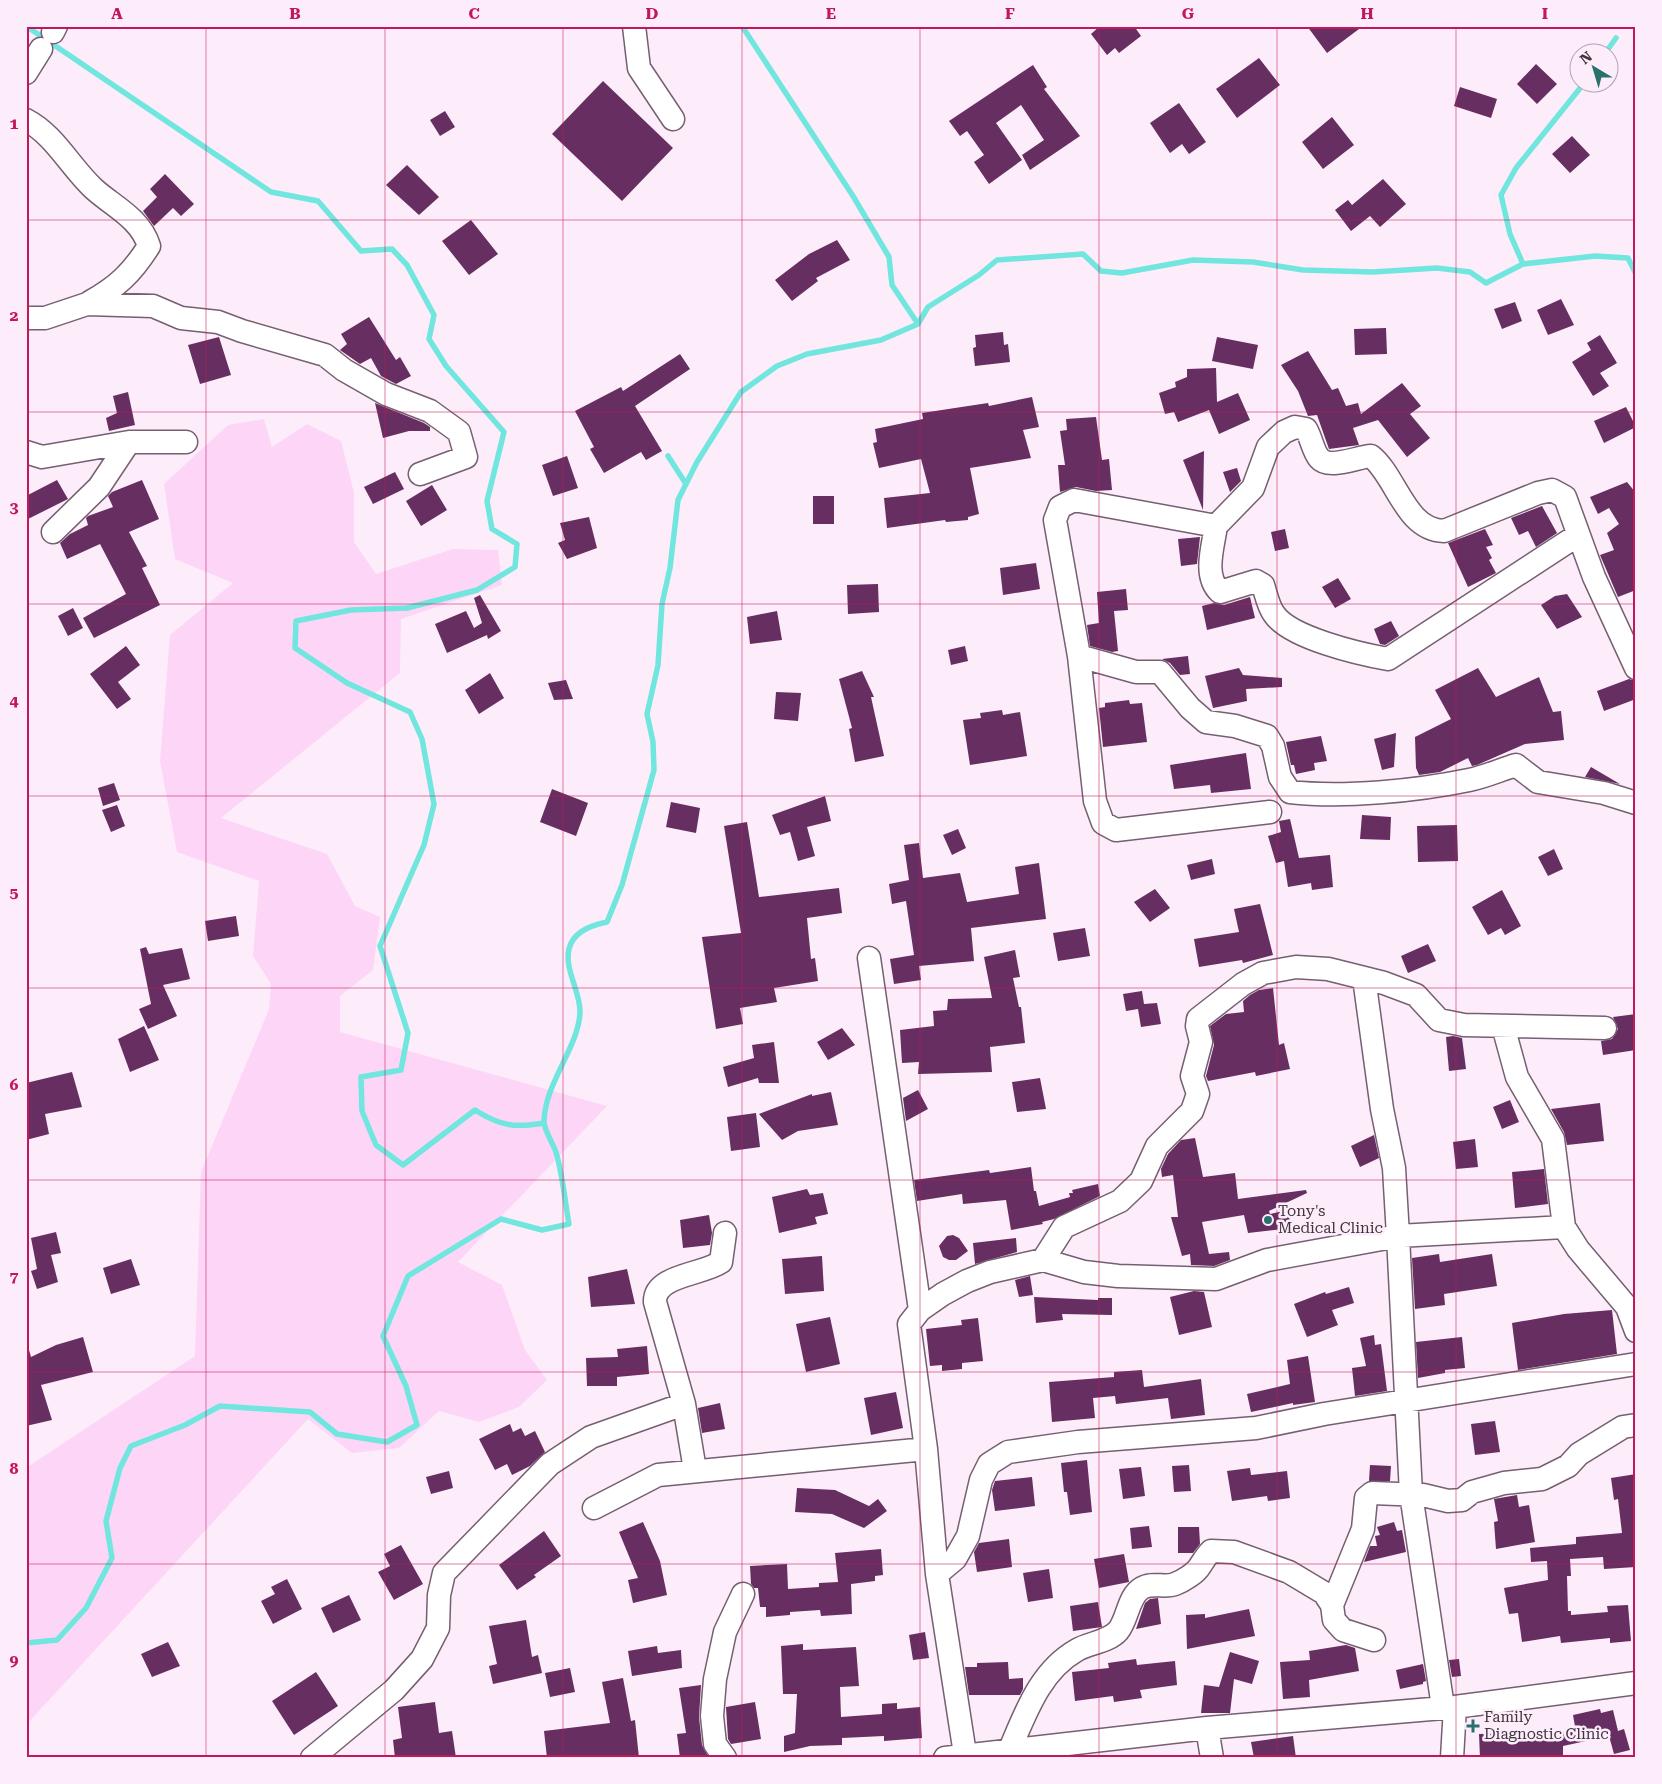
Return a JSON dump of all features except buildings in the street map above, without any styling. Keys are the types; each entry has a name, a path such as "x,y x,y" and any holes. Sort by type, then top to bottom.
{"street":[{"path":"634,26 639,68 673,120"},
{"path":"26,73 50,36"},
{"path":"26,120 58,147 93,188 130,217 144,233 148,246 138,263 116,287 87,304 44,318 26,318"},
{"path":"87,304 153,306 181,318 218,322 242,332 325,355 386,394 430,411 459,432 466,457 420,474"},
{"path":"1578,536 1388,659 1348,652 1288,627 1274,615 1264,585 1256,581 1220,592 1213,585 1210,567 1216,526 1253,488 1268,447 1284,432 1295,427 1306,429 1318,457 1324,462 1334,464 1357,457 1372,456 1379,462 1395,491 1413,515 1431,531 1444,531 1538,493 1552,490 1565,497 1578,536 1635,664"},
{"path":"53,532 99,487 129,442"},
{"path":"26,452 42,457 129,442 186,442"},
{"path":"1216,526 1074,500 1060,507 1055,520 1079,656 1096,801 1103,823 1116,830 1270,812"},
{"path":"1079,656 1136,672 1160,672 1190,708 1206,722 1236,726 1266,736 1273,746 1280,777 1290,792 1310,794 1381,792 1470,780 1516,765 1538,782 1604,793 1636,803"},
{"path":"868,958 920,1310"},
{"path":"1043,1260 1064,1227 1120,1201 1141,1181 1157,1146 1192,1111 1198,1094 1192,1076 1194,1062 1201,1051 1197,1026 1198,1019 1242,984 1263,973 1296,967 1328,969 1384,983 1416,996 1439,1020 1464,1025 1605,1028"},
{"path":"1364,978 1382,1108 1394,1168 1408,1401 1411,1494 1449,1707 1452,1758"},
{"path":"1503,1026 1517,1077 1553,1139 1564,1226 1578,1249 1627,1307 1636,1331"},
{"path":"1564,1226 1398,1236 1267,1260 1216,1279 1118,1276 1084,1272 1043,1260 990,1272 975,1278 943,1294 920,1310 909,1324 926,1449 955,1756 1207,1728 1449,1707 1636,1683"},
{"path":"695,1470 684,1404 655,1302 655,1294 662,1284 721,1262 725,1233"},
{"path":"937,1574 954,1559 968,1536 981,1480 989,1464 1008,1452 1078,1442 1256,1428 1636,1364"},
{"path":"312,1758 394,1690 422,1659 438,1628 439,1595 444,1574 550,1464 591,1437 684,1404"},
{"path":"1332,1605 1363,1529 1366,1498 1372,1493 1423,1495 1448,1501 1462,1500 1472,1492 1504,1483 1542,1479 1568,1466 1579,1454 1623,1427 1636,1425"},
{"path":"594,1508 658,1475 926,1449"},
{"path":"1010,1749 1030,1702 1062,1658 1080,1648 1116,1633 1126,1621 1132,1601 1141,1588 1152,1585 1175,1584 1199,1568 1205,1556 1211,1551 1234,1552 1289,1572 1324,1593 1332,1605 1334,1620 1343,1630 1374,1640"},
{"path":"725,1758 715,1744 712,1716 715,1679 725,1632 743,1594"},
{"path":"1207,1728 1212,1758"}],"shaded area":[{"path":"264,419 272,447 307,424 341,441 354,493 354,542 376,574 453,549 498,550 502,585 401,619 400,673 221,818 327,854 355,906 380,917 373,970 340,996 340,1032 607,1106 458,1262 502,1285 525,1350 547,1380 519,1407 479,1422 439,1411 399,1448 352,1453 308,1419 26,1725 26,1468 195,1356 201,1172 269,1009 271,984 253,956 259,881 177,852 160,761 170,635 233,583 175,559 164,484 228,425"}],"waterway":[{"path":"26,26 271,192 318,201 361,251 392,249 407,265 434,315 429,339 446,366 504,432 487,501 492,529 517,544 515,567 477,590 407,608 351,610 296,621 295,648 347,683 410,712 422,739 434,804 424,845 380,946 408,1033 401,1070 361,1077 362,1111 376,1145 403,1165 475,1110 492,1119 508,1124 544,1123"},
{"path":"26,1643 57,1640 86,1608 112,1558 106,1521 120,1468 131,1446 185,1425 220,1406 310,1412 337,1434 387,1442 417,1425 406,1386 383,1336 408,1276 501,1219 542,1230 569,1224 556,1152 544,1125 550,1093 574,1039 580,1013 580,1005 569,965 569,949 579,933 589,927 607,922 622,885 654,770 653,742 647,714 658,665 662,604 670,568 678,500 697,462 741,392 777,366 807,354 881,340 918,324 892,285 889,257 853,196 742,26"},
{"path":"1613,42 1616,38"},
{"path":"1523,264 1510,234 1501,195 1516,168 1577,92"},
{"path":"918,324 928,307 979,275 997,260 1083,254 1101,271 1122,273 1193,260 1253,262 1303,270 1373,272 1437,268 1470,272 1486,283 1523,264 1595,256 1628,258 1636,274"},
{"path":"668,456 686,484"}],"place":[{"name":"Tony's Medical Clinic","path":"1268,1220"},
{"name":"Family Diagnostic Clinic","path":"1473,1726"}]}
